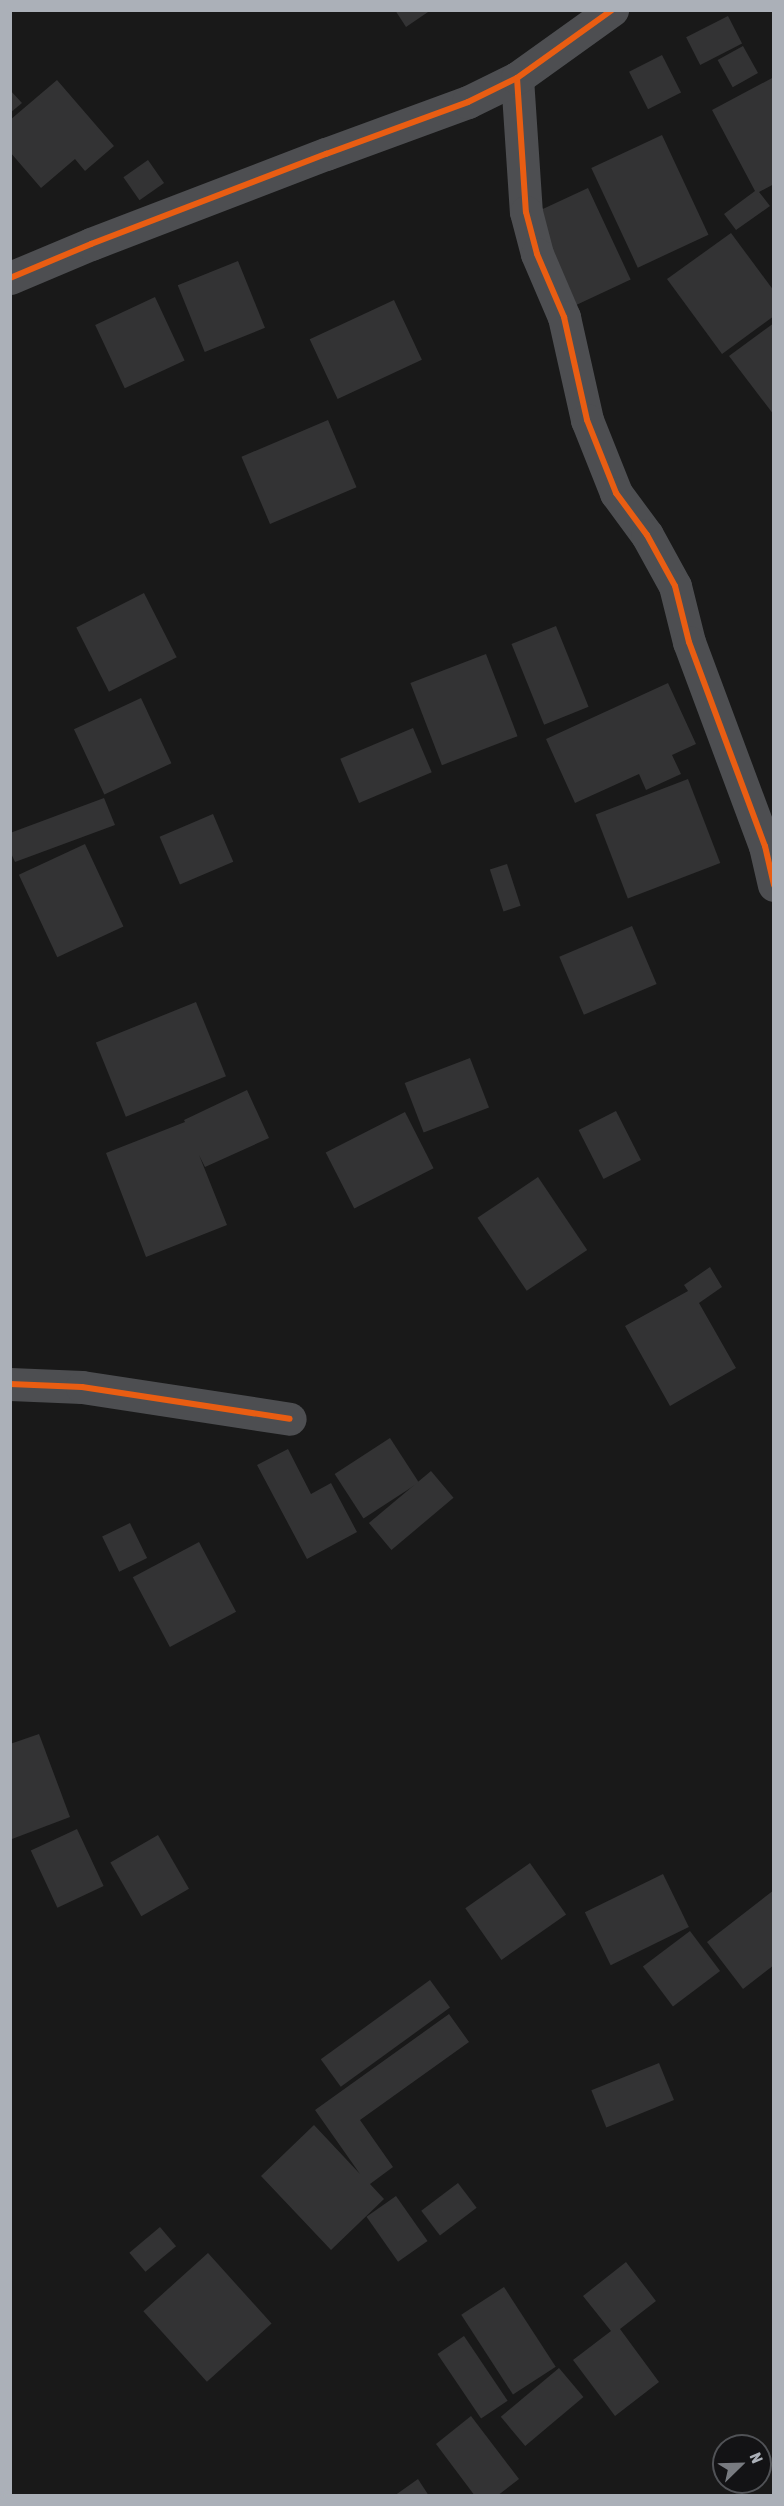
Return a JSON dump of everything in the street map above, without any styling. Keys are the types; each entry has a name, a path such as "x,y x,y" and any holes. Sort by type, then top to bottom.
{"street":[{"path":"10,278 303,162 468,102 517,78 612,10"},
{"path":"517,78 526,212 537,254 564,317 587,420 616,493 647,535 675,586 689,642 765,846 774,885"},
{"path":"10,1384 82,1387 290,1419"}],"building":[{"path":"395,10 431,10 406,27"},
{"path":"728,16 742,44 700,65 686,37"},
{"path":"743,46 758,73 733,87 718,60"},
{"path":"662,55 681,92 648,109 629,72"},
{"path":"774,77 774,184 759,192 770,206 736,230 724,214 755,191 712,110"},
{"path":"57,80 114,146 85,171 75,159 41,188 10,152 10,120"},
{"path":"10,90 22,103 10,113"},
{"path":"662,135 708,235 638,268 591,168"},
{"path":"148,160 164,183 139,200 123,177"},
{"path":"588,188 631,280 562,312 519,220"},
{"path":"731,233 774,291 774,316 722,354 667,279"},
{"path":"238,261 265,328 205,352 178,285"},
{"path":"155,297 185,360 125,388 95,325"},
{"path":"394,300 422,360 338,399 310,339"},
{"path":"774,323 774,415 729,356"},
{"path":"328,420 357,487 270,524 241,457"},
{"path":"144,593 177,657 109,692 76,628"},
{"path":"556,626 589,707 544,725 511,644"},
{"path":"486,654 518,736 442,765 410,683"},
{"path":"668,683 696,744 672,755 681,774 646,790 639,774 575,803 546,739"},
{"path":"141,698 171,763 104,795 74,729"},
{"path":"413,728 432,772 359,803 340,759"},
{"path":"688,779 720,863 628,899 596,814"},
{"path":"104,798 115,825 15,862 10,851 10,833"},
{"path":"213,814 233,862 180,885 160,837"},
{"path":"85,844 123,926 57,957 19,875"},
{"path":"507,864 521,906 503,911 490,870"},
{"path":"632,926 657,984 584,1015 559,957"},
{"path":"196,1002 226,1076 126,1117 96,1042"},
{"path":"470,1058 489,1107 424,1133 405,1083"},
{"path":"247,1090 269,1138 205,1167 199,1155 227,1225 146,1257 106,1153 185,1122 184,1120"},
{"path":"616,1111 641,1160 604,1179 579,1130"},
{"path":"405,1112 434,1168 354,1209 326,1152"},
{"path":"538,1177 587,1250 527,1291 477,1218"},
{"path":"710,1267 722,1287 699,1303 736,1368 670,1406 625,1326 688,1291 684,1285"},
{"path":"390,1438 419,1482 364,1518 335,1474"},
{"path":"288,1449 311,1494 331,1483 357,1532 307,1559 257,1465"},
{"path":"431,1471 453,1498 391,1550 369,1523"},
{"path":"130,1523 147,1558 119,1572 102,1537"},
{"path":"199,1542 236,1612 170,1647 133,1577"},
{"path":"39,1734 70,1817 12,1839 10,1744"},
{"path":"77,1829 104,1886 57,1908 31,1851"},
{"path":"158,1835 189,1889 141,1916 110,1862"},
{"path":"530,1863 566,1915 501,1960 465,1908"},
{"path":"663,1874 689,1927 611,1965 585,1912"},
{"path":"774,1890 774,1965 743,1989 707,1942"},
{"path":"690,1931 720,1971 673,2006 643,1967"},
{"path":"430,1980 450,2008 341,2087 321,2059"},
{"path":"449,2014 469,2042 360,2120 393,2167 370,2184 384,2199 331,2250 261,2176 314,2125 360,2174 315,2110"},
{"path":"659,2063 674,2100 606,2127 591,2090"},
{"path":"458,2183 477,2208 440,2235 421,2211"},
{"path":"396,2196 428,2241 398,2262 367,2217"},
{"path":"160,2227 176,2246 145,2272 129,2253"},
{"path":"208,2253 272,2324 207,2382 143,2311"},
{"path":"626,2262 656,2301 620,2329 659,2382 615,2416 573,2360 611,2331 583,2296"},
{"path":"504,2287 556,2367 513,2394 461,2315"},
{"path":"464,2336 508,2401 481,2419 437,2354"},
{"path":"559,2368 583,2397 525,2446 501,2417"},
{"path":"471,2416 519,2479 497,2496 475,2496 436,2444"},
{"path":"418,2479 429,2496 394,2496"}],"cycle path":[{"path":"10,278 91,244 468,102 517,78 612,10"},
{"path":"517,78 526,212 537,254 564,317 587,420 616,493 647,535 675,586 689,642 765,846 774,885"},
{"path":"10,1384 82,1387 290,1419"}]}
